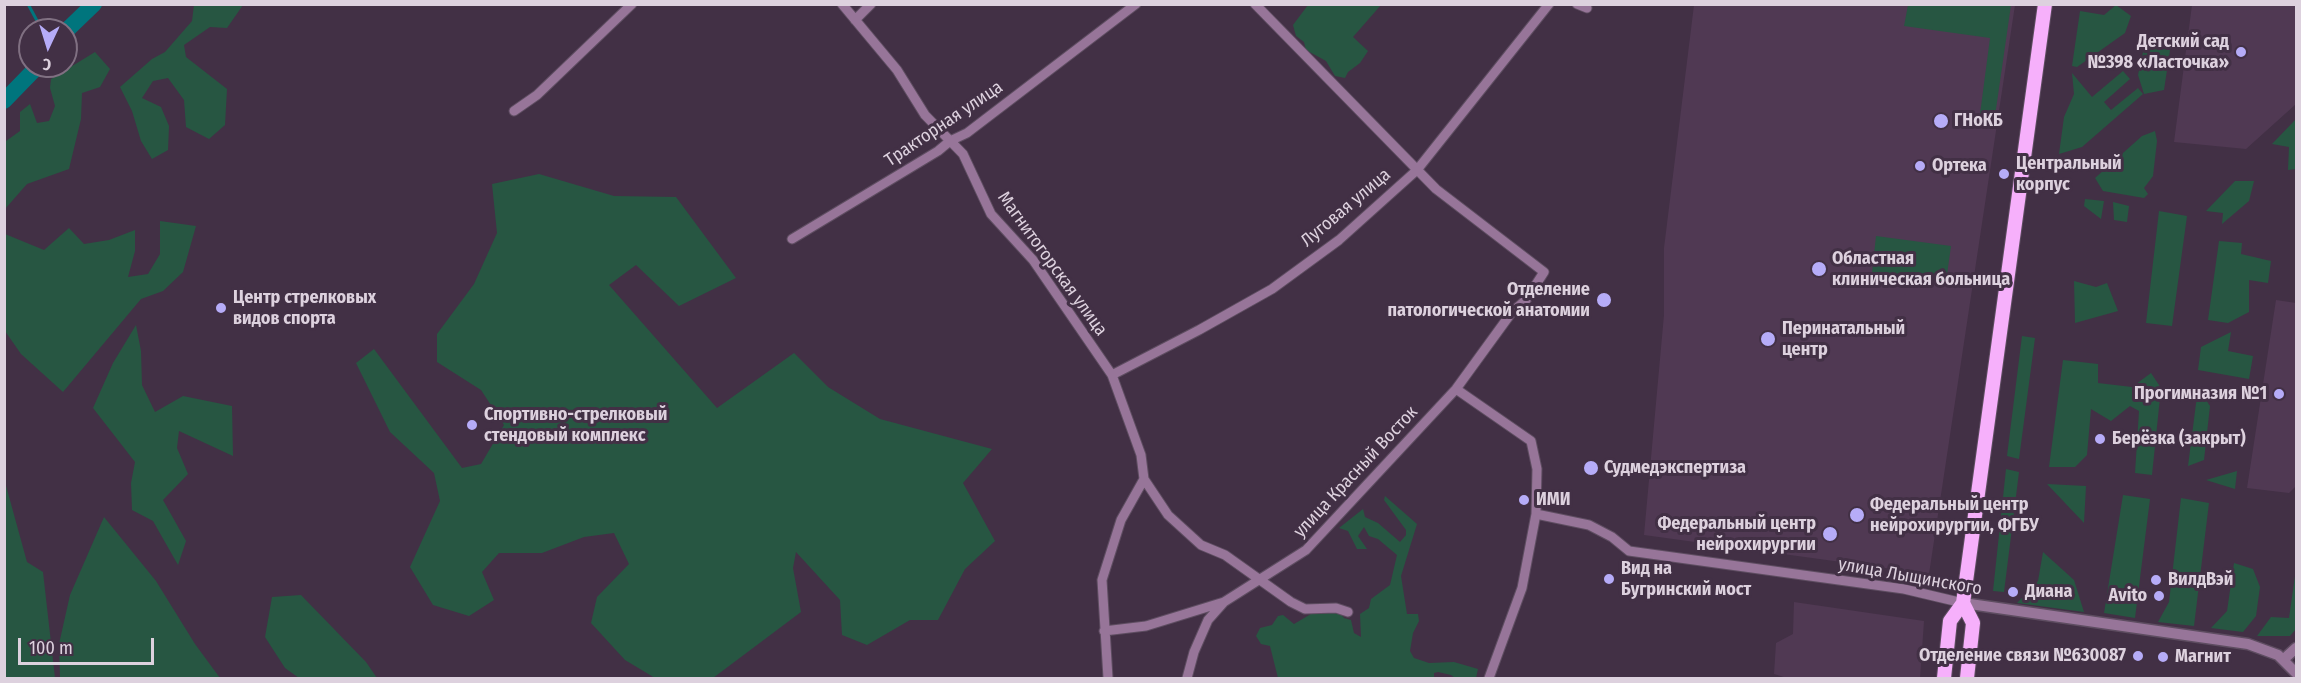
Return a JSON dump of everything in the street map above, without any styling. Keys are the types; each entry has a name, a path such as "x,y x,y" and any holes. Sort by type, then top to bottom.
{"main road":[{"path":"1944,678 1950,621 1963,603 2045,4"},
{"path":"1963,603 1973,623 1967,678"}],"street":[{"path":"514,111 537,95 632,4"},
{"name":"Магнитогорская улица","path":"842,4 897,70 925,115 963,154 991,214 1033,260 1112,375 1142,455 1144,479"},
{"path":"855,20 871,4"},
{"name":"Тракторная улица","path":"792,239 938,151 950,141 968,133 1136,4"},
{"path":"1255,4 1417,170"},
{"name":"Луговая улица","path":"1112,375 1272,289 1339,240 1417,170 1549,4"},
{"path":"1577,4 1587,8"},
{"name":"улица Красный Восток","path":"1104,631 1146,626 1224,602 1306,550 1456,389 1512,312 1526,300 1544,272 1445,196 1417,170"},
{"path":"1456,389 1531,441 1537,469 1536,514 1522,588 1489,678"},
{"path":"1108,678 1102,580 1121,520 1144,479 1168,515 1184,532 1201,545 1225,555 1291,602 1305,609 1336,608 1348,612"},
{"name":"улица Лыщинского","path":"1536,514 1589,525 1612,537 1629,550 1904,589 1963,603 2248,644 2270,651 2284,659"},
{"path":"1187,678 1208,620 1224,602"},
{"path":"2296,648 2284,659 2296,673"}],"shaded area":[{"name":"Областная клиническая больница","path":"1694,5 2015,5 1929,574 1644,535 1664,315 1664,248"},
{"name":"Детский сад №398 «Ласточка»","path":"2192,5 2296,5 2296,104 2246,149 2174,142"},
{"name":"Прогимназия №1","path":"2276,300 2296,303 2296,486 2289,493 2247,488"},
{"path":"1794,602 1924,621 1920,678 1787,678 1774,674 1776,643 1793,634"}],"green space":[{"path":"194,5 243,5 227,28 210,27 184,45 186,57 227,89 225,125 209,139 186,127 184,100 168,78 153,81 142,98 161,107 169,126 168,150 152,159 141,141 132,111 120,87 152,59 165,52 192,21"},
{"path":"1308,5 1381,5 1353,37 1368,51 1345,78 1335,76 1326,61 1306,50 1304,42 1296,36 1293,25"},
{"path":"1908,5 2011,5 1995,116 1980,114 1990,38 1904,26"},
{"path":"2116,5 2131,16 2125,33 2077,67 2072,66 2080,11 2104,15"},
{"path":"2150,47 2170,50 2164,90 2144,94 2138,75 2143,52"},
{"path":"95,52 110,69 100,87 82,93 81,119 69,169 27,184 5,209 5,139 6,141 20,131 20,112 30,104 37,123 49,121 55,106 50,88 51,79 78,78 78,62"},
{"path":"2123,71 2130,79 2104,102 2111,110 2138,88 2143,94 2082,147 2059,154 2064,117 2074,94 2072,73 2092,97"},
{"path":"2296,119 2296,169 2288,170 2289,147 2272,144"},
{"path":"2155,131 2157,141 2153,176 2144,188 2148,194 2144,198 2103,191 2095,178 2142,136"},
{"path":"539,174 614,196 676,197 736,278 679,306 636,265 609,285 717,408 794,353 828,387 880,419 992,449 963,483 995,541 965,569 938,620 910,620 867,645 842,635 840,600 796,552 793,568 801,612 713,678 655,678 625,660 591,623 597,597 629,564 614,533 584,537 542,553 499,553 482,572 494,600 469,616 433,605 410,567 440,501 434,473 390,432 356,363 374,349 462,468 481,464 504,425 481,390 437,362 437,334 474,284 497,233 492,184"},
{"path":"2235,181 2254,181 2249,201 2222,224 2223,213 2206,211"},
{"path":"2085,199 2104,201 2101,219 2084,206"},
{"path":"2113,202 2129,206 2127,222 2114,220"},
{"path":"2159,211 2187,216 2172,326 2146,323"},
{"path":"160,221 196,226 183,272 163,291 141,299 63,392 21,354 5,331 5,234 44,250 69,228 84,244 109,240 135,230 135,251 128,277 148,274 160,254"},
{"path":"1876,236 1951,246 1946,282 1872,273"},
{"path":"2219,241 2242,243 2241,254 2271,261 2268,283 2249,280 2249,312 2228,323 2208,320"},
{"path":"2074,281 2096,287 2107,283 2118,311 2075,323"},
{"path":"136,325 141,351 142,385 155,412 183,396 232,406 233,456 179,431 177,448 188,474 163,500 186,541 178,565 153,521 132,510 131,483 135,462 93,408 113,363"},
{"path":"2231,332 2228,351 2253,356 2249,379 2198,370 2201,347"},
{"path":"2022,336 2035,338 2019,459 2007,456"},
{"path":"2063,360 2098,364 2098,383 2132,387 2151,373 2161,388 2152,475 2135,473 2139,411 2130,406 2111,421 2091,409 2087,455 2075,467 2049,467"},
{"path":"2198,388 2210,406 2204,460 2188,466"},
{"path":"2006,469 2019,472 2004,592 1993,591"},
{"path":"2237,471 2235,489 2206,480"},
{"path":"5,482 27,562 43,572 55,678 5,678"},
{"path":"2047,484 2086,486 2084,523"},
{"path":"2123,495 2150,499 2135,618 2104,613"},
{"path":"1385,496 1417,524 1401,576 1407,614 1418,614 1419,621 1413,633 1410,651 1414,658 1429,663 1454,662 1478,669 1476,678 1455,678 1438,672 1434,673 1434,678 1278,678 1270,646 1261,644 1256,636 1260,628 1272,625 1278,616 1283,615 1294,624 1316,611 1340,613 1344,618 1351,620 1354,633 1361,637 1360,614 1369,608 1371,599 1390,585 1397,555 1378,539 1369,536 1364,527 1358,536 1367,549 1357,549 1348,531 1339,528 1363,509 1365,517 1378,523 1400,542 1406,535 1406,530 1384,500"},
{"path":"2181,498 2209,503 2194,626 2158,622 2169,602"},
{"path":"104,517 156,581 195,644 220,678 60,678 59,644 70,595"},
{"path":"2043,552 2074,580 2084,612 2017,603 2038,581"},
{"path":"2234,563 2253,569 2260,587 2256,616 2243,632 2211,628 2227,611"},
{"path":"2296,569 2296,629 2290,636 2257,636 2271,617 2289,618"},
{"path":"301,595 366,662 377,678 299,678 285,668 265,637 272,597"}],"waterway":[{"path":"28,4 36,18"},
{"path":"78,19 94,4"},
{"path":"4,101 26,78"}],"place":[{"name":"Детский сад №398 «Ласточка»","path":"2241,52"},
{"name":"ГНоКБ","path":"1941,121"},
{"name":"Ортека","path":"1920,166"},
{"name":"Центральный корпус","path":"2004,174"},
{"name":"Областная клиническая больница","path":"1819,269"},
{"name":"Отделение патологической анатомии","path":"1604,300"},
{"name":"Центр стрелковых видов спорта","path":"221,308"},
{"name":"Перинатальный центр","path":"1768,339"},
{"name":"Прогимназия №1","path":"2279,394"},
{"name":"Спортивно-стрелковый стендовый комплекс","path":"472,425"},
{"name":"Берёзка (закрыт)","path":"2100,439"},
{"name":"Судмедэкспертиза","path":"1591,468"},
{"name":"ИМИ","path":"1524,500"},
{"name":"Федеральный центр нейрохирургии, ФГБУ","path":"1857,515"},
{"name":"Федеральный центр нейрохирургии","path":"1830,534"},
{"name":"Вид на Бугринский мост","path":"1609,579"},
{"name":"ВилдВэй","path":"2156,580"},
{"name":"Диана","path":"2013,592"},
{"name":"Avito","path":"2159,596"},
{"name":"Отделение связи №630087","path":"2138,656"},
{"name":"Магнит","path":"2163,657"}]}
